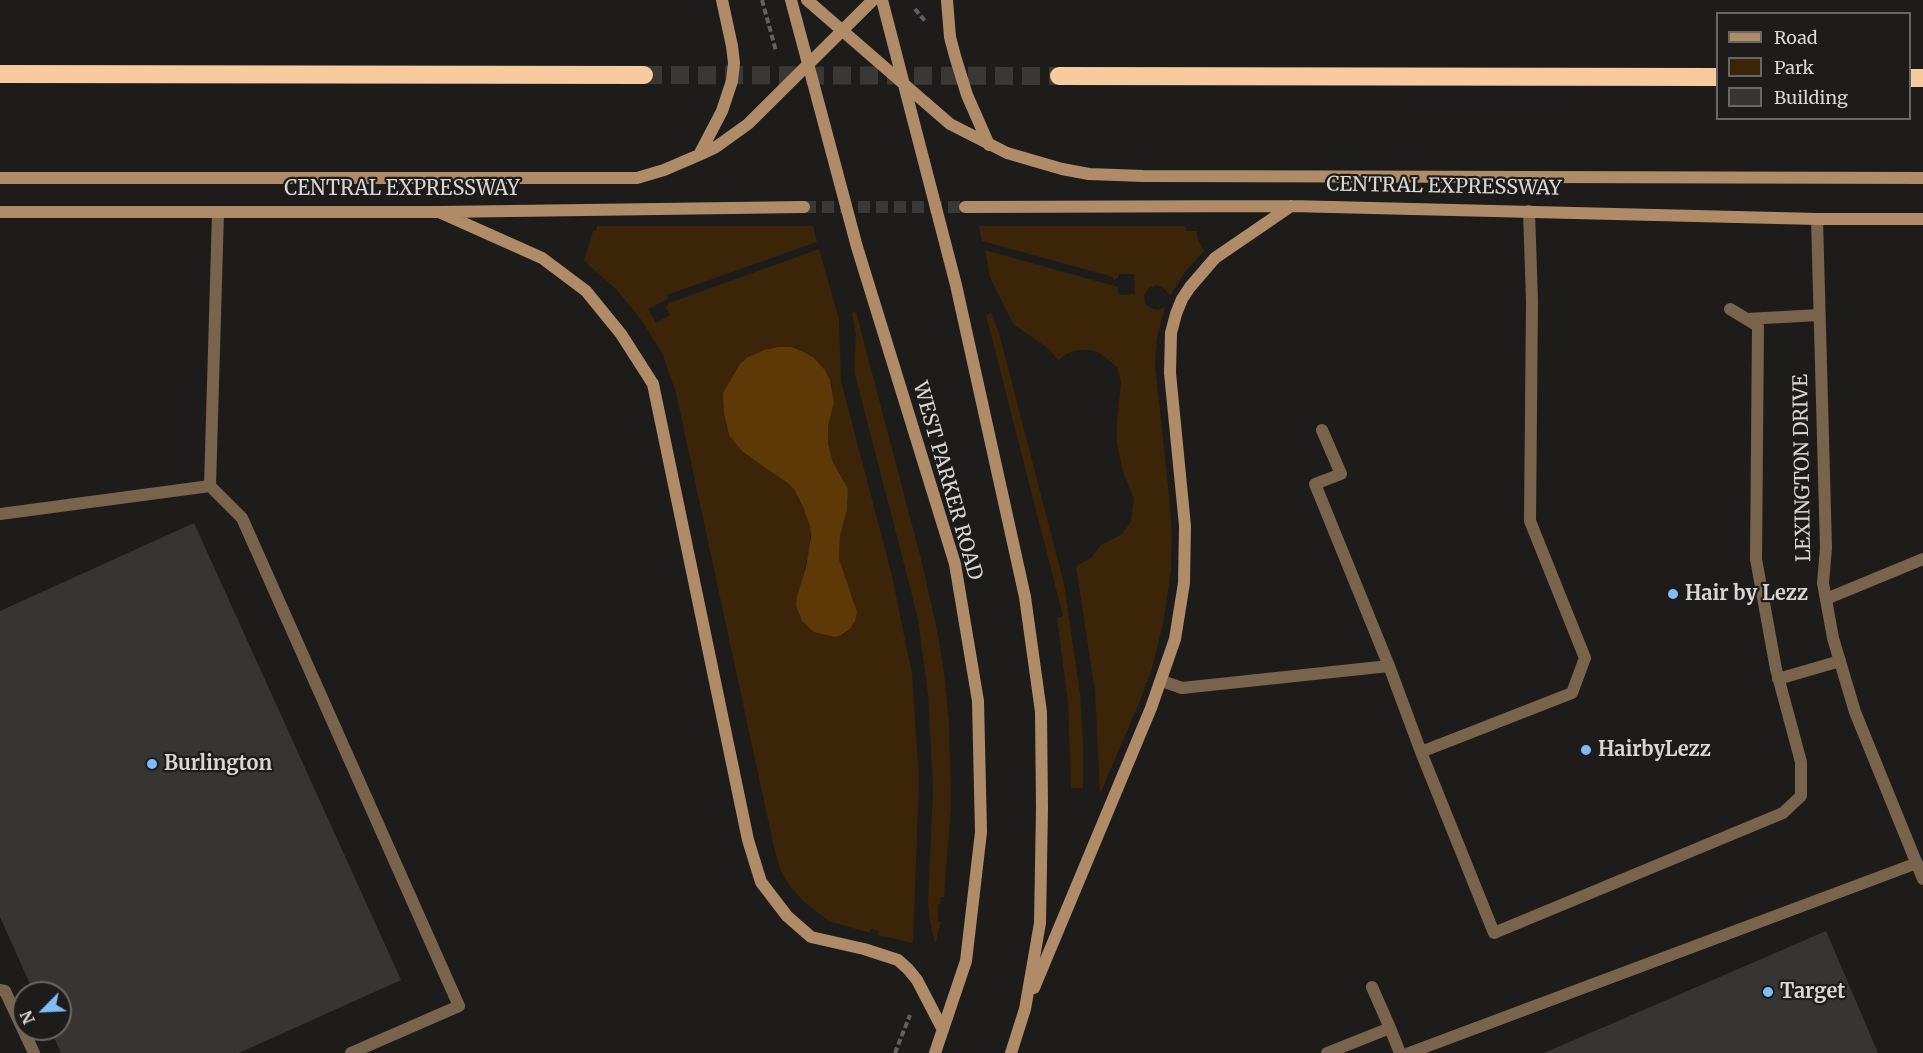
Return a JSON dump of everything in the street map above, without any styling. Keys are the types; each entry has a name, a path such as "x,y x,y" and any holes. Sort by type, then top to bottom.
{"highway":[{"path":"0,74 644,75"},
{"path":"1059,76 1716,77"}],"main road":[{"path":"699,155 722,111 732,81 734,63 723,0"},
{"name":"WEST PARKER ROAD","path":"791,0 857,247 955,564 978,701 981,832 966,961 935,1053"},
{"path":"807,0 950,124 1007,153 1062,169 1116,176 1923,178"},
{"path":"0,178 626,179 646,176 716,147 748,124 873,0"},
{"path":"882,0 956,285 1025,597 1041,712 1042,795 1040,923 1025,1009"},
{"path":"948,0 948,27 955,56 988,144"},
{"path":"1011,1053 1025,1009 1162,681 1175,639 1184,583 1185,555 1185,526 1170,373 1171,333 1176,314 1190,287 1215,258 1291,206"},
{"name":"CENTRAL EXPRESSWAY","path":"965,207 1291,206 1817,219 1923,219"},
{"name":"CENTRAL EXPRESSWAY","path":"0,212 439,212 804,207"},
{"path":"439,212 542,258 586,291 621,334 653,384 748,840 761,882 787,916 811,937 864,949 898,960 917,980 943,1030"}],"street":[{"path":"1421,752 1572,693 1585,658 1530,521 1532,301 1529,211"},
{"path":"218,213 210,486 242,518 459,1006 351,1053"},
{"name":"LEXINGTON DRIVE","path":"1817,219 1826,548 1822,583 1833,638 1855,712 1923,879"},
{"path":"1322,430 1341,474 1315,484 1494,933 1783,813 1801,796 1801,762 1778,679 1756,559 1758,326 1730,309"},
{"path":"1747,319 1819,315"},
{"path":"0,514 210,486"},
{"path":"1826,599 1923,559"},
{"path":"1778,679 1840,661"},
{"path":"1162,681 1182,688 1389,666"},
{"path":"1409,1053 1917,863"},
{"path":"1372,987 1400,1053"},
{"path":"0,990 5,991 34,1053"},
{"path":"1327,1053 1390,1028"}],"path":[{"path":"762,0 776,51"},
{"path":"895,1053 910,1015"}],"green space":[{"path":"597,226 813,226 817,242 667,295 668,299 648,309 656,323 670,315 666,307 669,303 819,249 839,319 841,381 892,576 912,674 919,779 913,943 878,935 879,931 871,929 870,933 829,921 803,901 789,885 781,871 676,393 663,355 642,321 617,290 584,261 593,231 596,231","holes":["771,348 798,349 818,362 825,370 832,385 833,407 828,427 828,443 833,462 848,489 847,510 840,536 839,559 855,603 853,625 846,633 802,621 796,606 810,547 810,526 807,517 794,489 778,475 743,452 729,435 724,414 748,357"]},
{"path":"979,226 1186,226 1186,231 1197,231 1204,251 1185,272 1170,296 1165,289 1157,285 1149,288 1144,295 1145,303 1150,308 1158,310 1165,307 1157,338 1155,364 1169,495 1172,536 1171,570 1164,619 1152,669 1100,794 1095,692 1076,566 1091,558 1101,545 1121,535 1131,522 1134,499 1123,472 1117,443 1121,382 1117,367 1100,353 1079,350 1068,353 1058,360 1049,349 1013,324 990,277 985,250 1118,287 1119,295 1135,294 1134,274 1119,274 1118,278 1113,280 1113,277 982,241"},
{"path":"856,312 922,563 939,640 945,681 949,723 951,806 944,897 941,897 940,905 938,904 938,921 941,922 935,944 928,903 933,789 928,694 918,620 854,371 856,334 852,313"},
{"path":"991,313 999,333 1064,584 1080,694 1083,788 1071,788 1068,703 1057,618 1063,616 986,315"}],"shaded area":[{"path":"792,347 814,358 825,370 830,380 834,402 828,427 828,443 833,462 848,489 847,510 840,536 839,559 857,612 850,629 835,637 814,632 802,621 796,606 811,537 810,526 803,507 794,489 743,452 736,444 729,435 724,414 723,393 740,364 748,357 764,350"}],"building":[{"name":"Burlington","path":"194,523 401,980 239,1053 61,1053 56,1041 72,1041 72,981 29,981 0,917 0,611"},
{"name":"Target","path":"1826,931 1878,1053 1544,1053"}],"tunnel":[{"path":"644,75 1059,76"},
{"path":"804,207 965,207"}],"place":[{"name":"Hair by Lezz","path":"1673,594"},
{"name":"HairbyLezz","path":"1586,750"},
{"name":"Burlington","path":"152,764"},
{"name":"Target","path":"1768,992"}]}
